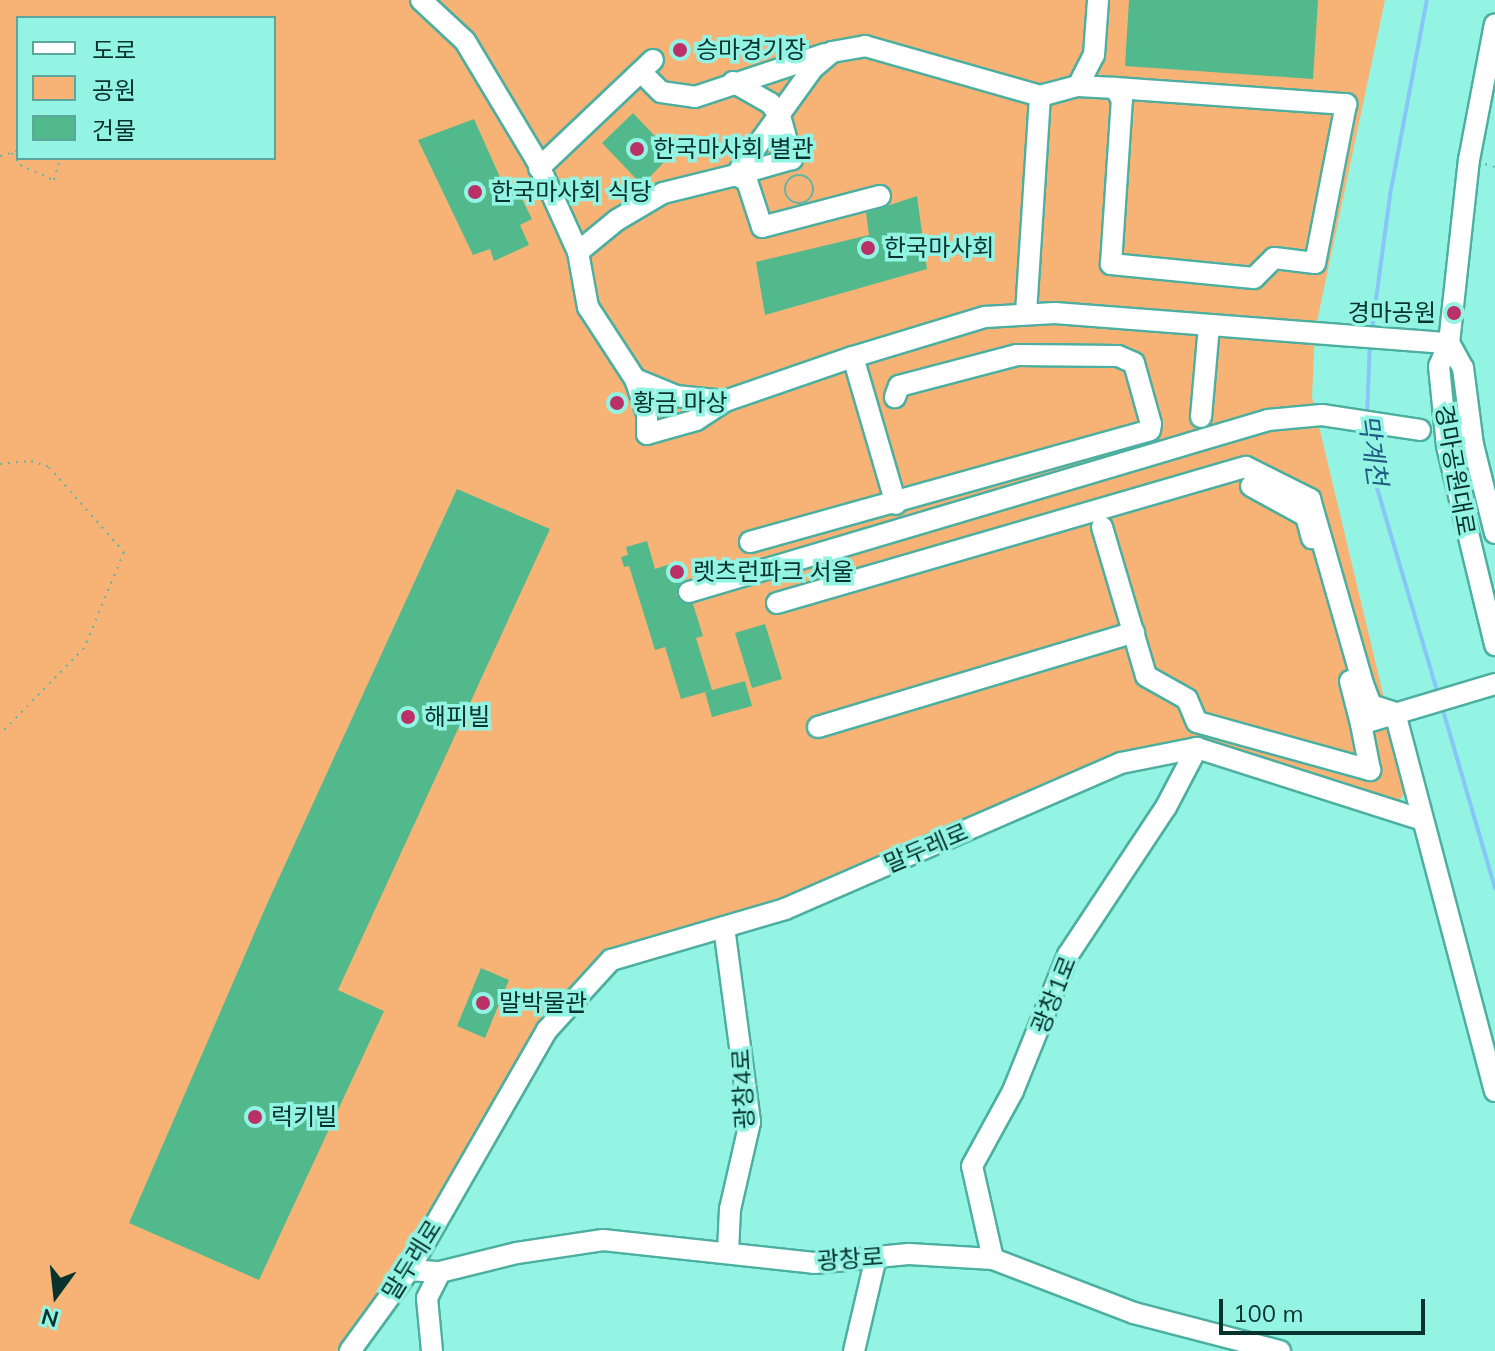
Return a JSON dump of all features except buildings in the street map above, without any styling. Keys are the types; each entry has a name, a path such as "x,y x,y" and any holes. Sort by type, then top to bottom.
{"street":[{"path":"421,0 465,41 539,168 578,252 588,307 635,379 647,413 647,434 696,420 725,401 853,357 985,317 1026,313 1315,331 1449,343"},
{"path":"1078,86 1094,55 1098,0"},
{"name":"경마공원대로","path":"1495,24 1469,160 1449,343 1439,366 1447,446 1495,645"},
{"path":"539,168 647,66 672,96 695,97 832,52 865,46 1040,96 1078,86 1115,88 1346,104 1315,263 1274,258 1254,278 1111,264 1122,100 1115,88"},
{"path":"736,175 813,68 832,52"},
{"path":"578,252 663,193 792,159 780,116 754,90 733,82"},
{"path":"1026,313 1040,96"},
{"path":"736,175 747,181 762,227 880,196"},
{"path":"1201,417 1209,325"},
{"name":"경마공원대로","path":"1449,343 1463,368 1473,445 1495,533"},
{"path":"750,542 896,504 1150,430 1134,363 1118,356 1017,355 899,386 895,397"},
{"path":"853,357 896,504"},
{"path":"635,379 676,396 725,401"},
{"path":"689,592 1268,420 1322,415 1420,430"},
{"path":"777,603 1246,467 1310,499 1320,518 1371,705 1402,711"},
{"path":"1102,527 1146,676 1187,699 1197,722 1370,770 1361,724 1306,516 1251,486"},
{"path":"818,727 1134,632"},
{"path":"1361,724 1495,684"},
{"path":"1402,711 1422,820 1495,1091"},
{"name":"말두레로","path":"350,1351 409,1270 547,1030 611,960 785,909 1121,763 1197,748 1422,820"},
{"name":"광창1로","path":"993,1259 972,1166 1025,1064 1068,955 1166,807 1197,748"},
{"name":"광창4로","path":"724,927 750,1122 730,1209 728,1251"},
{"name":"광창로","path":"409,1270 440,1272 517,1253 603,1240 728,1251 814,1263 876,1257 993,1259 1031,1269 1134,1313 1280,1351"},
{"path":"854,1351 876,1257"},
{"path":"432,1351 427,1298 440,1272"}],"path":[{"path":"0,156 16,152"},
{"path":"12,153 16,159"},
{"path":"17,160 20,165 54,180 59,160"},
{"path":"792,177 809,179 813,192 808,200 799,203 787,197 784,188 792,177"},
{"path":"0,464 31,461 49,467 124,552 84,648 0,734"}],"green space":[{"name":"렛츠런파크 서울","path":"0,0 1385,0 1315,331 1312,397 1406,790 1398,803 1196,742 781,902 612,951 578,985 420,1242 337,1351 0,1351"}],"waterway":[{"name":"막계천","path":"1372,329 1390,195 1427,0"},
{"name":"막계천","path":"1367,416 1370,342"},
{"name":"막계천","path":"1368,429 1369,461 1438,694"},
{"name":"막계천","path":"1442,707 1495,888"}],"place":[{"name":"승마경기장","path":"680,50"},
{"name":"한국마사회 별관","path":"637,149"},
{"name":"한국마사회 식당","path":"475,192"},
{"name":"한국마사회","path":"868,248"},
{"name":"경마공원","path":"1454,313"},
{"name":"황금 마상","path":"617,403"},
{"name":"렛츠런파크 서울","path":"677,572"},
{"name":"해피빌","path":"408,717"},
{"name":"말박물관","path":"483,1003"},
{"name":"럭키빌","path":"255,1117"}]}
